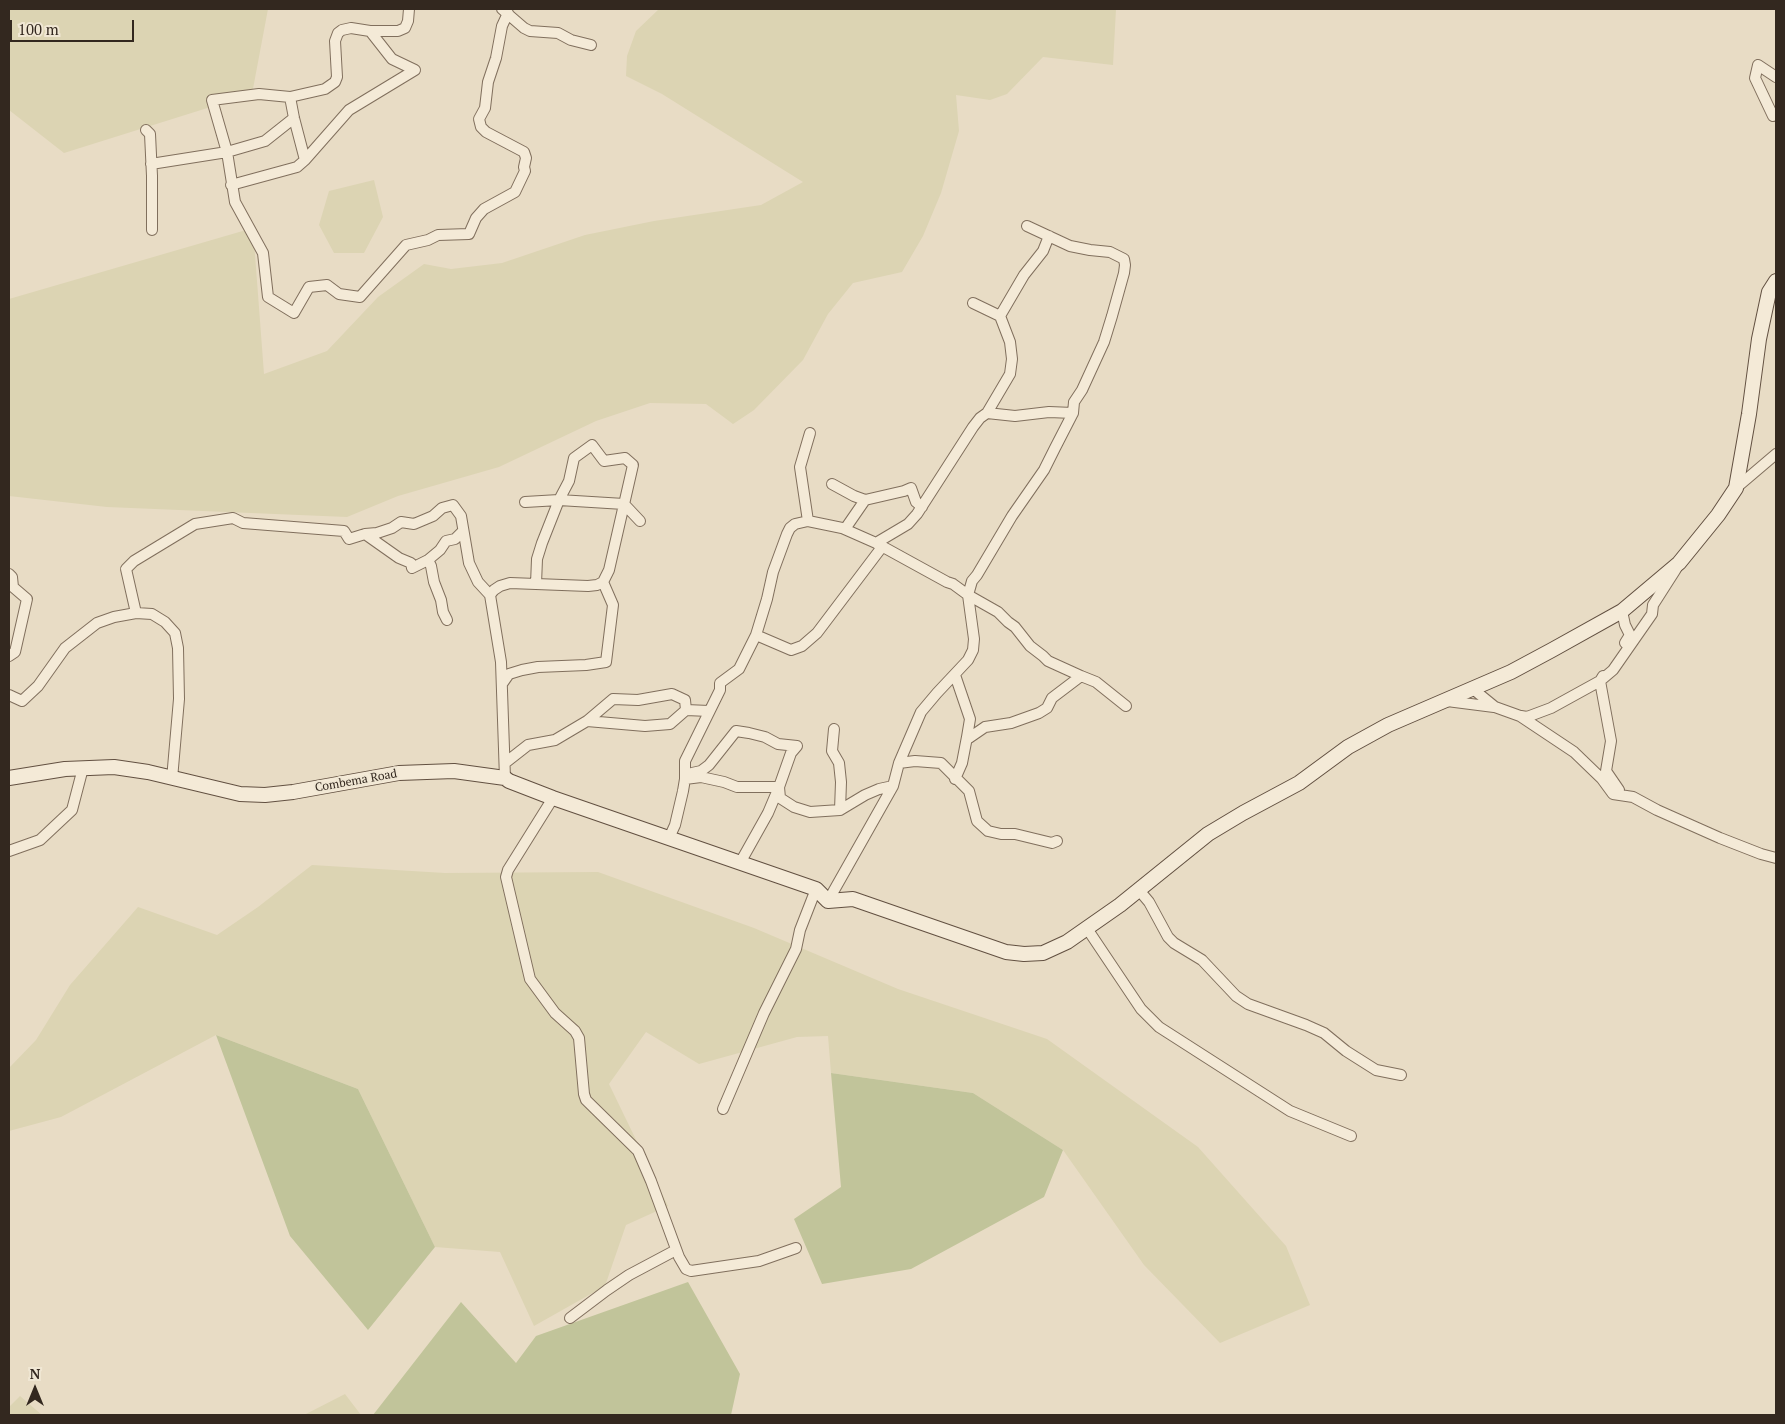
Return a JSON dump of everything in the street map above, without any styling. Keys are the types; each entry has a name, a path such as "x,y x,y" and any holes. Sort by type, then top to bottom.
{"street":[{"path":"408,9 408,21 405,28 398,31 370,32 350,28 342,30 335,41 337,77 335,82 325,89 290,97 259,94 212,100 227,152 235,202 263,253 268,296 294,313 309,287 327,285 339,294 360,297 406,244 428,240 438,235 469,234 476,218 484,208 515,192 525,171 526,158 524,152 486,132 481,127 480,120 485,108 488,82 496,58 505,11"},
{"path":"505,11 530,31 558,33 571,40 591,45"},
{"path":"231,185 297,166 305,160 349,110 415,70 392,59 370,32"},
{"path":"1776,77 1758,65 1756,78 1773,116 1776,114"},
{"path":"290,97 305,160"},
{"path":"151,164 227,152 266,141 294,118"},
{"path":"146,130 150,134 152,230"},
{"path":"828,901 893,786 899,763 921,712 955,676 968,660 973,650 974,639 968,595 972,581 1015,511 1044,470 1073,413 1074,402 1082,390 1104,342 1125,265 1124,259 1118,255 1070,246 1027,226"},
{"path":"1000,316 1020,282 1043,251 1049,236"},
{"path":"1736,488 1749,414 1759,338 1769,292 1776,280"},
{"path":"756,635 791,650 802,646 817,632 879,545 908,524 917,514 980,418 987,413 1010,374 1012,359 1010,342 1000,316 973,303"},
{"path":"987,413 1015,416 1049,412 1073,413"},
{"path":"808,521 800,467 810,433"},
{"path":"490,595 500,586 510,583 536,584 588,586 603,582 608,570 633,465 625,458 604,461 592,444 574,458 569,481 559,500 537,559 536,584"},
{"path":"1446,701 1495,707 1527,718 1600,681 1613,670 1652,614 1653,605 1679,563 1718,515 1736,488 1776,454"},
{"path":"832,484 866,500 911,488 916,502 922,507"},
{"path":"525,502 559,500 624,504 640,521"},
{"path":"845,529 866,500"},
{"path":"136,613 126,569 134,561 195,524 233,518 243,523 344,531 349,539 365,534 377,533 392,528 401,522 414,524 433,516 442,508 454,505 461,516 469,563 478,582 490,595 498,643 502,684 505,778"},
{"path":"669,838 685,779 685,761 720,690 720,683 739,669 756,635 767,599 770,581 787,534 795,524 808,521 845,529 953,584 998,612 1015,627 1030,646 1048,661 1096,682 1126,706"},
{"path":"365,534 399,558 411,562 412,568 428,560 440,550 446,541 455,539 463,531"},
{"path":"428,560 432,566 434,582 447,620"},
{"path":"723,1109 764,1013 796,949 800,930 816,889 828,901 853,899 1006,952 1024,954 1043,953 1067,942 1120,905 1208,834 1299,783 1348,747 1388,725 1511,672 1622,611 1679,563"},
{"path":"9,574 12,577 13,587 27,599 14,652 9,656"},
{"path":"502,684 509,674 522,670 606,662 613,606 603,582"},
{"path":"1622,611 1630,634 1600,681 1611,741 1606,771 1617,789 1657,810 1720,838 1776,858"},
{"path":"9,695 22,701 38,686 65,648 97,623 114,617 136,613 152,614 165,622 175,633 178,648 179,699 172,779"},
{"path":"955,676 970,719 962,763 955,779"},
{"path":"967,737 969,738 986,727 1011,723 1039,713 1046,708 1052,698 1081,676"},
{"path":"1472,689 1495,707"},
{"path":"505,763 528,745 554,740 587,721 613,700 638,700 672,694 685,700 686,710"},
{"path":"587,721 645,726 670,724 686,710 708,712"},
{"path":"1520,716 1574,752 1602,779 1614,794 1633,797"},
{"path":"834,729 832,750 839,762 841,782 840,810"},
{"path":"685,779 692,773 701,771 709,764 736,731 765,737 778,744 796,746 768,813 740,864"},
{"path":"899,763 915,761 941,763 969,791 977,821 988,831 1001,834 1015,834 1052,843 1057,840"},
{"path":"9,851 40,840 72,810 83,768"},
{"name":"Combema Road","path":"9,778 42,771 83,768 131,769 240,794 265,795 293,792 400,773 454,771 505,778 553,798 816,889"},
{"path":"685,779 701,777 724,782 736,788 779,787"},
{"path":"779,787 780,798 794,807 810,812 840,810 879,789 893,786"},
{"path":"553,798 508,870 506,877 526,964 534,986 555,1013 575,1031 579,1038 586,1100 638,1151 682,1266 686,1269 691,1270 759,1261 796,1248"},
{"path":"1138,889 1149,902 1168,937 1174,943 1202,960 1236,996 1248,1004 1324,1033 1346,1052 1376,1070 1401,1075"},
{"path":"1086,927 1141,1009 1159,1027 1290,1111 1350,1136"},
{"path":"570,1318 629,1275 676,1250"}],"shaded area":[{"path":"9,9 268,9 252,94 64,153 9,110"},
{"path":"659,9 1116,9 1113,65 1043,57 1007,94 990,100 956,95 959,131 941,193 923,236 902,272 853,283 828,314 803,360 754,410 733,424 706,404 650,403 596,421 499,467 398,496 347,517 107,507 9,496 9,299 253,228 264,374 327,351 378,297 424,264 451,269 502,263 585,235 654,221 761,205 803,182 662,94 626,76 627,56 636,31"},
{"path":"374,180 383,217 364,253 334,253 319,225 329,191"},
{"path":"312,865 445,873 598,872 754,928 898,989 1047,1039 1198,1147 1286,1246 1310,1305 1220,1343 1144,1265 1063,1150 973,1093 831,1073 828,1036 797,1037 699,1064 646,1032 609,1084 668,1206 626,1225 605,1286 534,1326 500,1252 435,1247 358,1089 216,1035 61,1117 9,1131 9,1068 36,1040 70,985 138,907 217,935 258,907"},
{"path":"345,1394 361,1415 304,1415"},
{"path":"20,1396 42,1415 9,1415 9,1407"}],"green space":[{"path":"216,1035 358,1089 435,1247 368,1330 290,1236"},
{"path":"831,1073 973,1093 1063,1150 1044,1197 911,1269 822,1284 794,1219 841,1187"},
{"path":"688,1282 740,1374 731,1415 373,1415 461,1302 516,1363 536,1336"}]}
